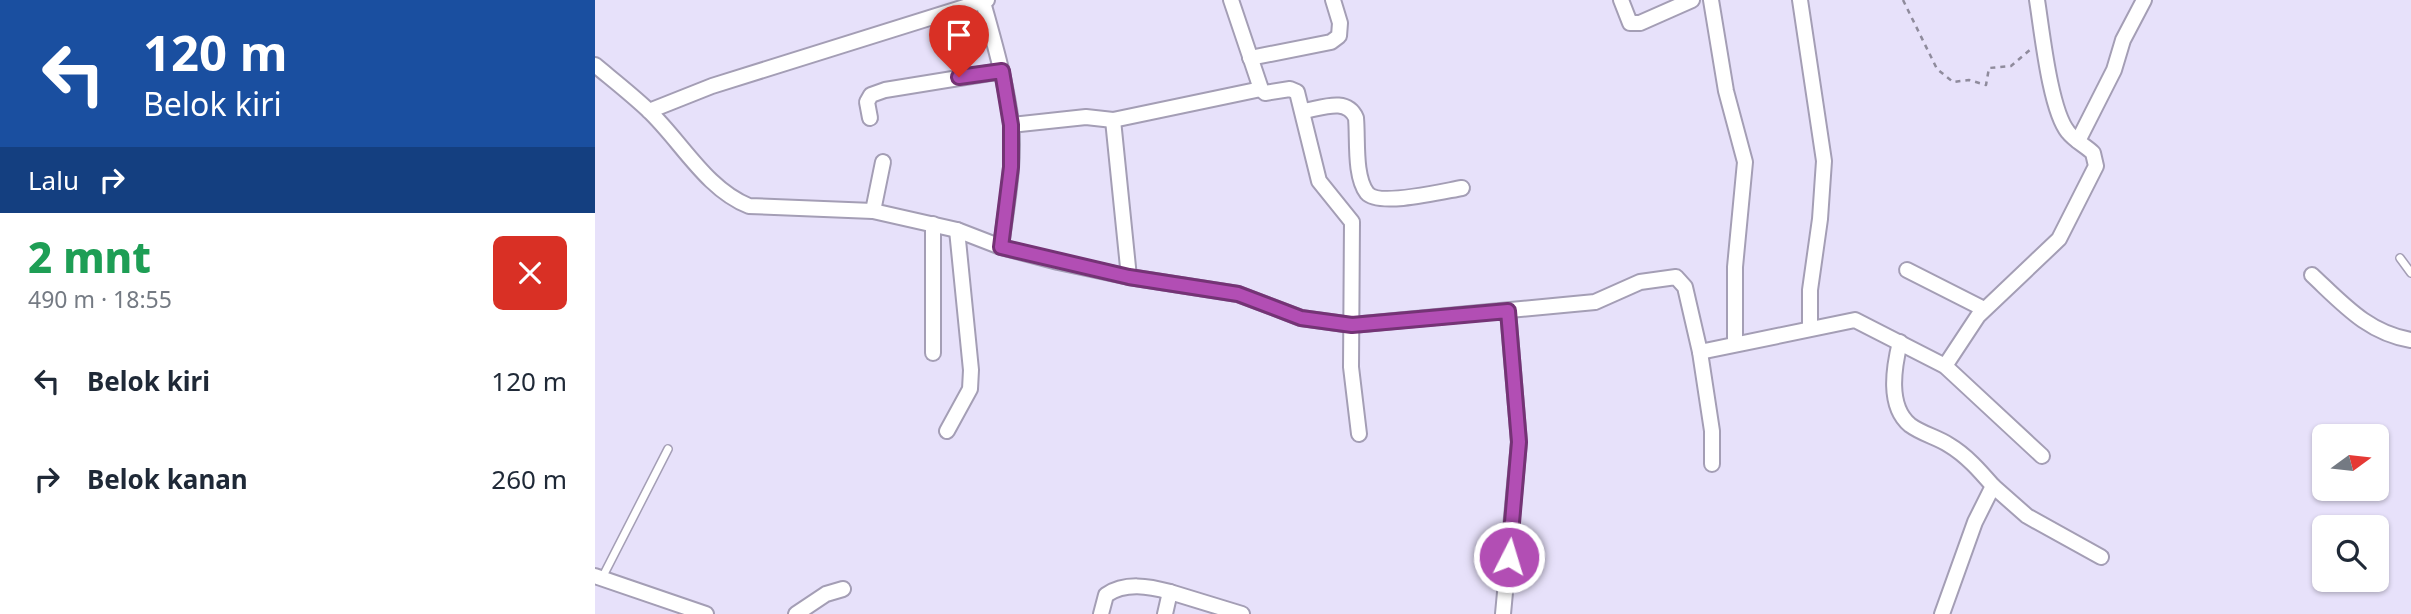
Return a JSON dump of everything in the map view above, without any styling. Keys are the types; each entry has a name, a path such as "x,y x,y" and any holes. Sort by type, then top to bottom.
{"street":[{"path":"1231,0 1261,89 1265,93 1294,90 1304,111 1319,181 1352,222 1351,367 1359,434"},
{"path":"1250,58 1331,42 1339,36 1340,23 1333,0"},
{"path":"1621,0 1630,23 1640,23 1692,0"},
{"path":"1711,0 1726,91 1745,162 1735,267 1735,344"},
{"path":"1800,0 1823,161 1820,219 1810,290 1810,328"},
{"path":"1945,366 1984,309 2061,235 2096,166 2093,153 2063,124 2052,88 2037,0"},
{"path":"2078,141 2114,70 2123,40 2144,0"},
{"path":"649,111 712,86 984,1 1002,71 1011,125 1011,167 1001,247"},
{"path":"595,65 649,111 711,179 738,202 762,209 873,211 957,230 1001,247 1129,277 1238,294 1301,318 1352,325 1595,302 1640,282 1676,277 1685,287 1700,352 1712,431 1712,464"},
{"path":"870,118 867,102 871,95 885,90 1002,71"},
{"path":"1011,125 1086,117 1113,120 1261,89"},
{"path":"1304,111 1336,105 1352,110 1361,178 1366,192 1373,198 1387,200 1462,188"},
{"path":"1113,120 1129,277"},
{"path":"873,211 883,162"},
{"path":"933,224 933,353"},
{"path":"947,431 970,389 971,370 957,230"},
{"path":"1907,270 1984,309"},
{"path":"2312,275 2366,325 2392,337 2411,340"},
{"path":"1503,614 1519,442 1508,311"},
{"path":"1700,352 1851,320 1945,366 2042,456"},
{"path":"1900,342 1895,384 1896,403 1903,418 1916,429 1949,444 2028,516 2101,556"},
{"path":"1942,614 1975,522 1993,486"},
{"path":"598,578 706,614"},
{"path":"1101,614 1106,595 1142,584 1234,613"},
{"path":"796,614 826,594 843,589"},
{"path":"1165,614 1170,592"}],"lane":[{"path":"2400,258 2411,273"},
{"path":"598,578 668,449"}],"path":[{"path":"1903,0 1937,69 1953,82 1969,80 1987,84 1989,68 2012,65 2031,49 2042,31"}],"route":[{"path":"959,77 1002,71 1011,125 1011,167 1001,247 1129,277 1238,294 1301,318 1352,325 1508,311 1519,442 1509,557"}]}
